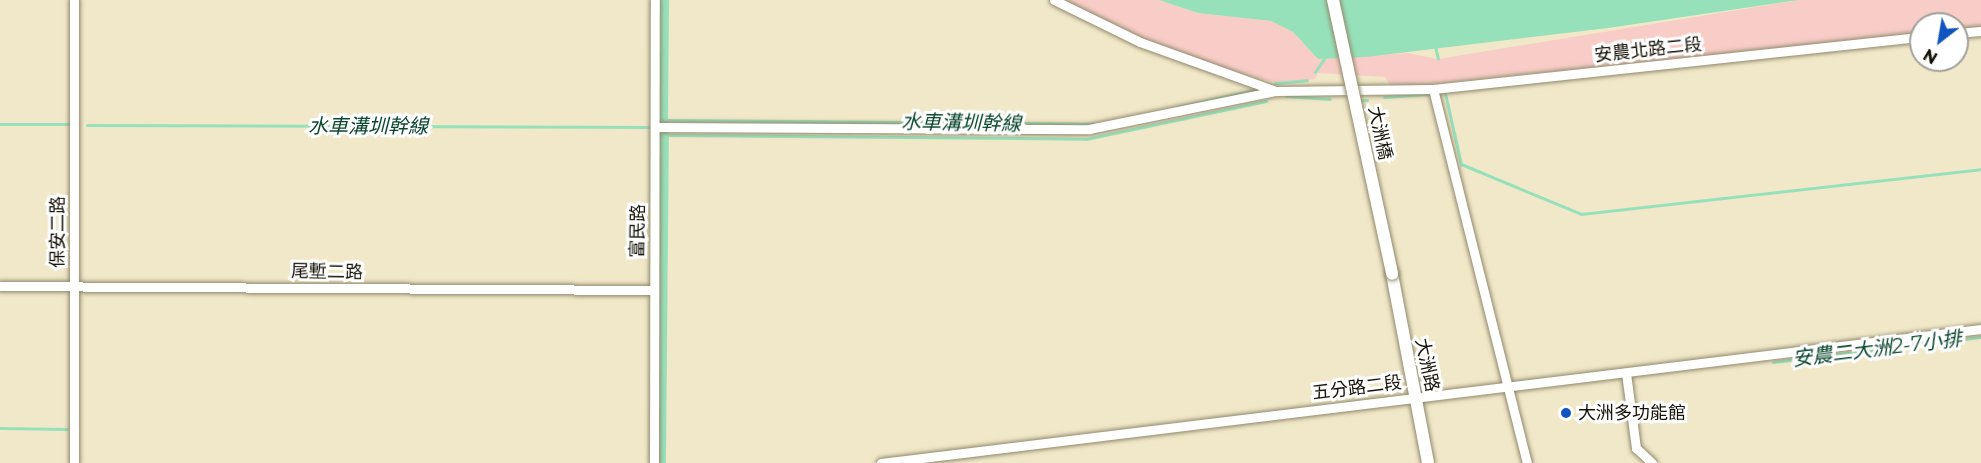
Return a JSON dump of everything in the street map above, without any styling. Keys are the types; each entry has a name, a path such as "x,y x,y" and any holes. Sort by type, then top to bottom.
{"street":[{"name":"保安二路","path":"74,0 74,463"},
{"name":"富民路","path":"654,463 655,0"},
{"path":"1054,0 1140,42 1276,91"},
{"name":"大洲橋","path":"1333,0 1392,274"},
{"name":"安農北路二段","path":"1276,91 1378,93 1433,90 1909,38"},
{"path":"1433,90 1510,388 1527,463"},
{"path":"656,127 1089,129 1276,91"},
{"name":"大洲路","path":"1392,274 1428,463"},
{"name":"尾塹二路","path":"0,285 654,290"},
{"name":"五分路二段","path":"881,463 1981,329"},
{"path":"1626,373 1636,448 1652,463"}],"shaded area":[{"path":"1054,0 1159,0 1198,13 1271,21 1293,32 1318,59 1407,53 1438,59 1799,0 1981,0 1981,27 1969,28 1969,12 1909,12 1909,34 1392,88 1385,77 1318,73 1315,79 1279,83 1218,68 1140,42"},
{"path":"1159,0 1799,0 1608,28 1366,57 1318,59 1293,32 1271,21 1198,13"}],"waterway":[{"path":"663,120 664,0"},
{"path":"1435,46 1438,59"},
{"name":"水車溝圳幹線","path":"1315,72 1325,57"},
{"name":"水車溝圳幹線","path":"1275,83 1307,80"},
{"name":"水車溝圳幹線","path":"1177,107 1254,90"},
{"path":"1445,93 1461,164 1581,214 1981,169"},
{"path":"1384,97 1428,94"},
{"path":"1286,96 1330,99"},
{"path":"1357,101 1367,100"},
{"path":"664,135 1086,139 1266,101"},
{"name":"水車溝圳幹線","path":"665,120 1094,124"},
{"path":"0,124 71,124"},
{"name":"水車溝圳幹線","path":"87,125 649,127"},
{"path":"661,463 664,135"},
{"name":"安農二大洲2-7小排","path":"1773,362 1981,337"},
{"path":"0,428 67,429"}],"place":[{"name":"大洲多功能館","path":"1566,413"}]}
